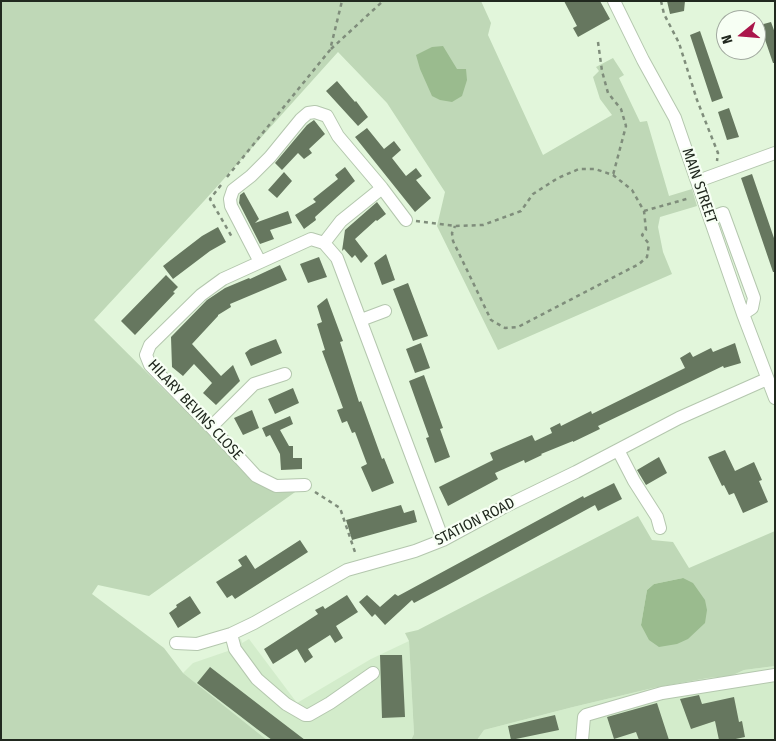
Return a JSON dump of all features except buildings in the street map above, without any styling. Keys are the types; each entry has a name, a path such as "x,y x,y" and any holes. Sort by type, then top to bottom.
{"street":[{"name":"MAIN STREET","path":"614,1 643,60 676,118 743,314 775,398"},
{"path":"260,262 230,206 230,199 233,190 251,176 270,157 300,119 308,113 315,112 327,116 338,136 406,220"},
{"path":"698,181 775,153"},
{"path":"382,188 340,221 324,243 337,258 443,540"},
{"name":"HILARY BEVINS CLOSE","path":"305,485 276,486 256,476 211,426 150,365 146,356 150,345 201,295 223,279 311,239 324,243"},
{"path":"361,320 385,311"},
{"path":"211,426 254,384 285,374"},
{"name":"STATION ROAD","path":"176,642 197,644 231,634 254,623 330,579 359,566 415,551 443,540 679,418 768,379"},
{"path":"618,450 634,481 657,517 660,528"},
{"path":"231,634 235,649 258,679 286,704 305,715 309,715 330,703 373,673"},
{"path":"582,740 584,717 586,715 662,693 775,675"}],"path":[{"path":"330,50 383,1"},
{"path":"661,1 664,14 679,43 697,100 718,153 716,174"},
{"path":"598,42 602,71 608,94 621,109 626,126 613,175"},
{"path":"406,220 455,226 483,225 521,211 533,194 558,178 580,169 595,169 613,175 632,190 644,211 646,230 642,235 649,244 647,257 639,264 518,327 504,328 491,320 453,241 452,233 455,226"},
{"path":"644,211 702,194"},
{"path":"305,485 340,508 359,566"}],"shaded area":[{"path":"1,1 481,1 491,23 488,35 543,155 612,115 600,99 593,77 599,71 596,67 613,58 624,75 619,78 640,122 647,121 669,196 692,189 697,206 660,217 658,227 663,252 672,274 498,350 437,226 445,192 387,103 338,52 94,320 253,478 280,492 305,485 149,596 98,585 92,594 164,648 183,673 267,740 1,740"},
{"path":"443,46 457,69 466,69 467,80 462,96 452,102 440,100 432,96 416,55 432,47"},
{"path":"638,516 652,540 673,542 689,568 775,531 775,666 744,670 731,676 708,678 653,688 573,707 484,730 477,740 411,740 414,734 409,641 405,633 418,630","holes":["683,578 641,625 647,590 654,584"]},
{"path":"683,578 693,583 705,600 707,610 705,623 688,639 677,644 659,647 649,640 641,625 647,590 654,584"},
{"path":"241,639 242,643 249,639 297,703 371,659 409,641 414,734 411,740 267,740 183,673 193,663 228,651 227,644"},
{"path":"775,666 775,740 477,740 484,730 573,707 653,688 708,678 731,676 744,670"}]}
